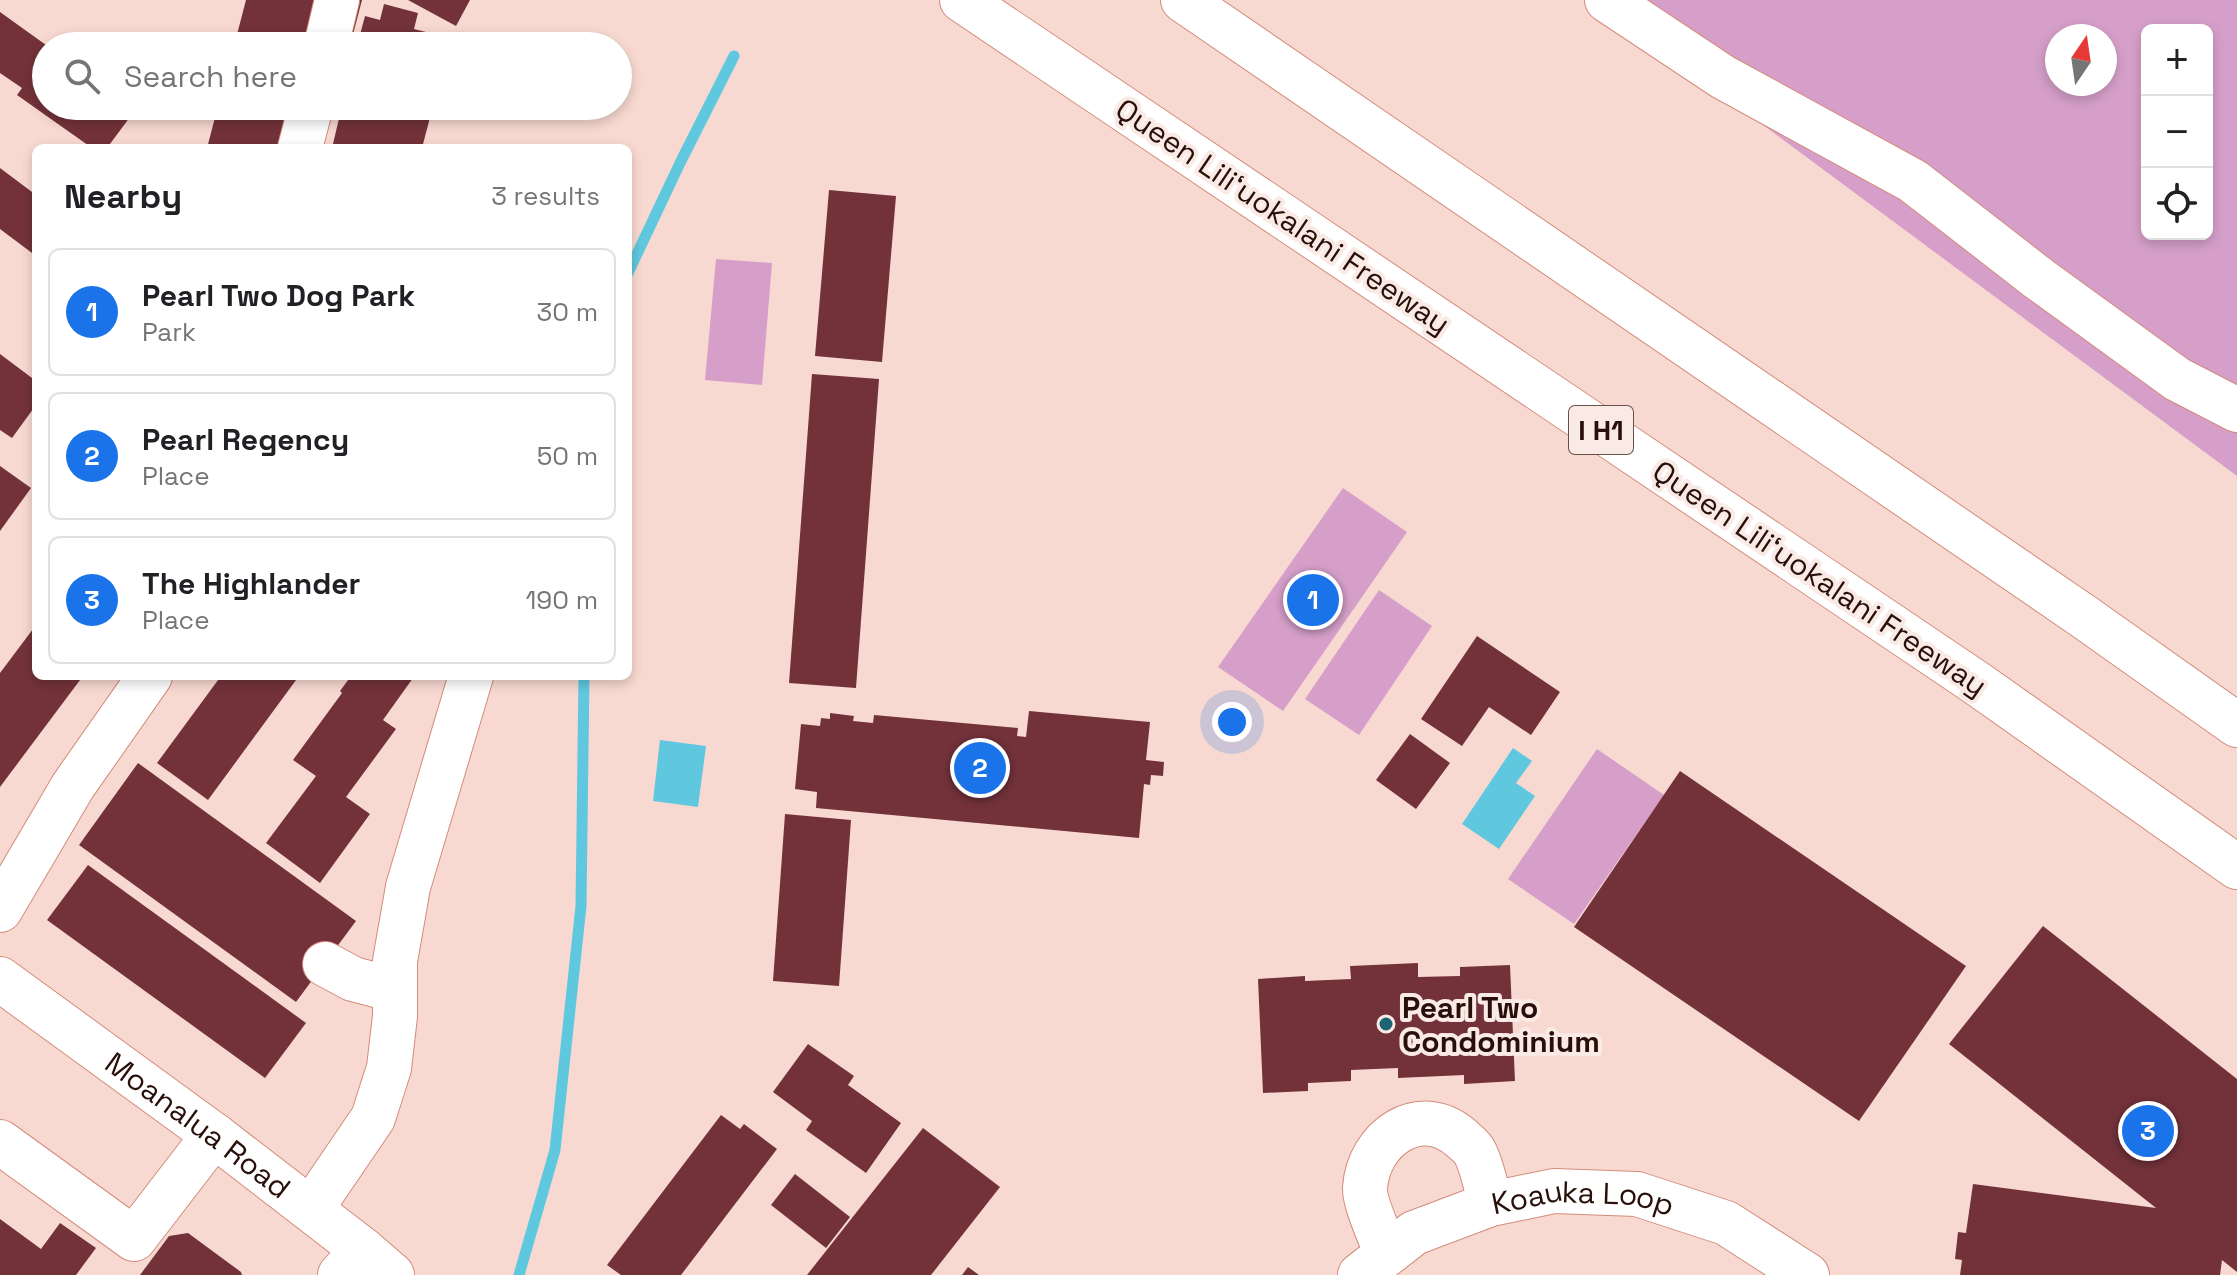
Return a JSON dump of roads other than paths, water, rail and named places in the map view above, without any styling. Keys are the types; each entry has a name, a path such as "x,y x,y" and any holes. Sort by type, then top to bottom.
{"main road":[{"path":"329,32 337,0"},
{"name":"Queen Liliʻuokalani Freeway","path":"962,0 1975,682 2237,867"},
{"path":"1183,0 2083,616 2237,725"},
{"path":"1607,0 1723,77 1913,181 2038,278 2177,379 2237,410"},
{"path":"301,144 307,120"},
{"path":"0,910 73,786 147,680"},
{"path":"311,1209 373,1118 389,1068 395,1016 395,961 408,887 470,680"},
{"path":"325,964 353,979 395,990"},
{"name":"Moanalua Road","path":"0,979 311,1209 365,1267"},
{"path":"1373,1264 1364,1191 1369,1166 1381,1144 1403,1127 1425,1125 1450,1129 1474,1150 1491,1204"},
{"path":"0,1142 134,1239 214,1135"},
{"name":"Koauka Loop","path":"1373,1264 1414,1233 1491,1204 1554,1191 1637,1194 1726,1223 1807,1275"}],"water":[{"path":"660,740 706,746 698,807 653,801"},
{"path":"1513,748 1532,761 1516,783 1535,796 1499,849 1462,824"}],"waterway":[{"path":"632,265 734,56"},
{"path":"519,1275 555,1150 581,906 584,680"}],"place":[{"name":"Pearl Two Dog Park","path":"1313,600"},
{"name":"Pearl Regency","path":"980,768"},
{"name":"Pearl Two Condominium","path":"1386,1024"},
{"name":"The Highlander","path":"2148,1131"}]}
